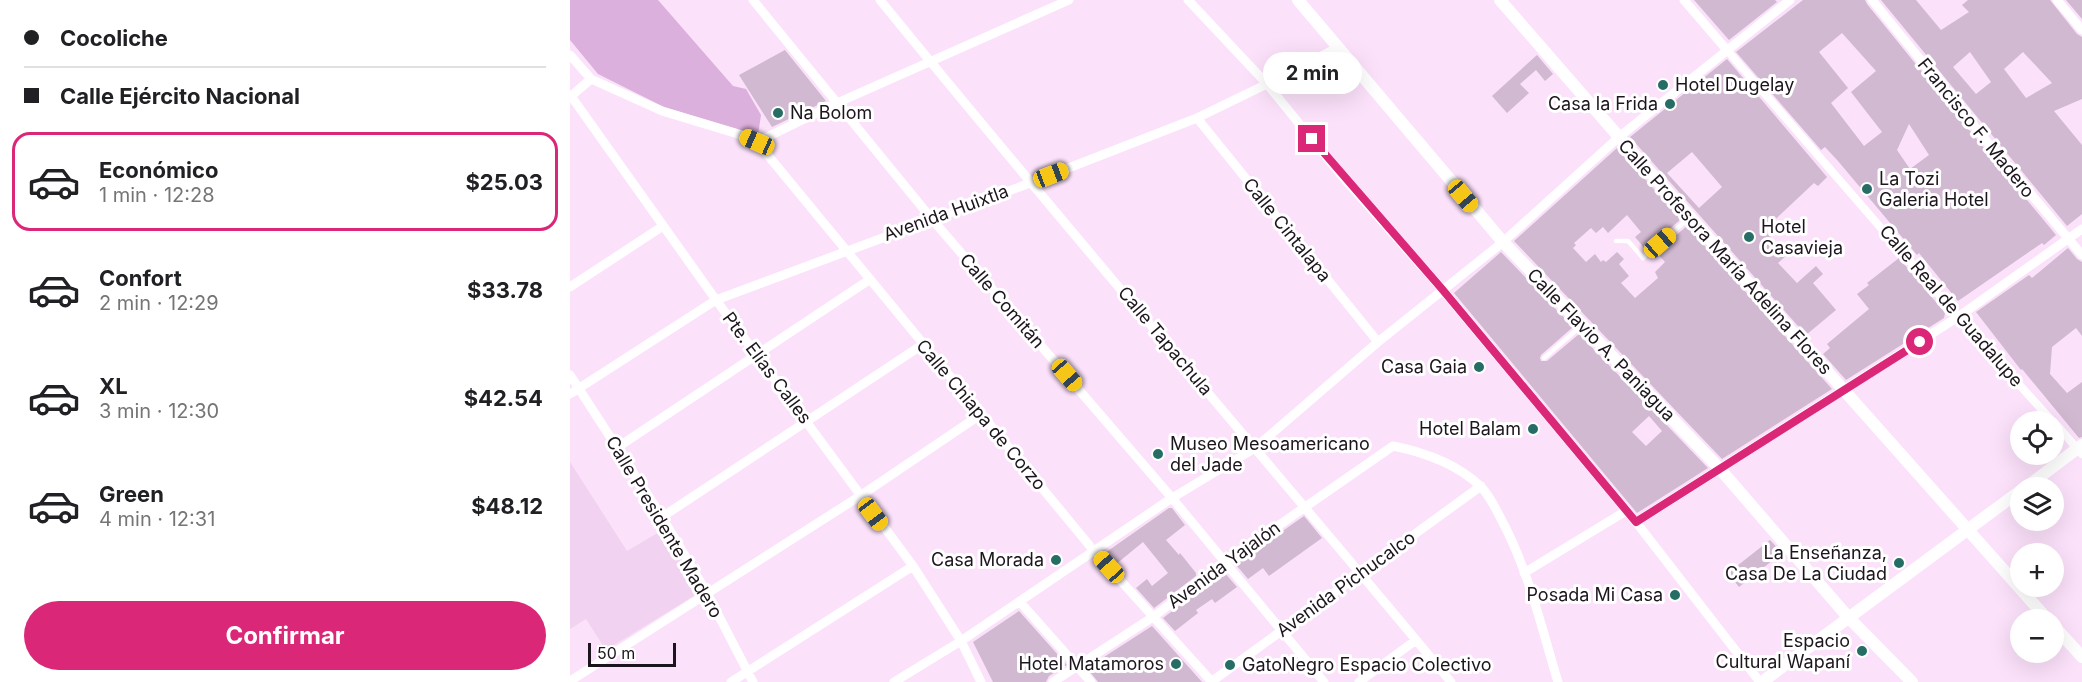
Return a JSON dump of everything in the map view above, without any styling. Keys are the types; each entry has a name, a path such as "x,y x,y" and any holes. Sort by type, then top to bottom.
{"street":[{"name":"Calle Comitán","path":"753,0 931,218 1172,498 1324,682"},
{"name":"Calle Tapachula","path":"880,0 1030,183 1451,682"},
{"path":"570,55 591,79 662,111 757,142 837,103 1069,0"},
{"path":"1188,0 1267,84 1341,175 1442,289 1636,522 1761,682 2010,498"},
{"name":"Calle Flavio A. Paniagua","path":"1298,0 1503,242 1720,469 1848,617 1912,682"},
{"name":"Calle Profesora María Adelina Flores","path":"1500,0 1690,218 2038,609"},
{"name":"Calle Real de Guadalupe","path":"1684,0 1958,317 2043,411"},
{"path":"894,682 1020,602 1172,498 1255,448 1378,342 1503,242 1619,137 1790,0"},
{"name":"Francisco F. Madero","path":"1872,0 2082,255"},
{"path":"2057,0 2082,30"},
{"name":"Avenida Huixtla","path":"570,394 716,300 1197,118 1337,48"},
{"path":"571,97 591,79"},
{"name":"Pte. Elías Calles","path":"571,97 716,300 913,566 961,641 981,682"},
{"name":"Calle Cintalapa","path":"1197,118 1378,342"},
{"name":"Calle Chiapa de Corzo","path":"757,142 1094,551 1212,682"},
{"path":"570,287 663,226"},
{"path":"1636,522 1958,317 2082,229"},
{"path":"618,447 869,280"},
{"path":"662,517 922,345"},
{"name":"Calle Presidente Madero","path":"570,375 580,387 662,517 706,593 753,682"},
{"path":"570,681 860,496 980,415"},
{"name":"Calle Real de Guadalupe","path":"2064,433 2080,449"},
{"name":"Avenida Yajalón","path":"1053,682 1153,617 1226,562 1392,446 1410,449 1444,463 1481,486"},
{"path":"2041,477 2080,449"},
{"path":"1481,486 1511,538 1522,563 1558,682"},
{"name":"Avenida Pichucalco","path":"1212,682 1481,486"},
{"path":"1524,573 1626,511"},
{"path":"731,682 913,566"},
{"path":"1020,602 1091,682"},
{"path":"2064,637 2082,657"},
{"path":"1359,682 1416,640"}],"lane":[{"path":"1616,241 1628,241 1643,258 1690,218"},
{"path":"1544,358 1582,325"}],"shaded area":[{"path":"570,0 658,0 733,86 746,89 761,115 758,135 664,107 598,74 570,40"},
{"path":"570,462 627,551 661,531 700,592 606,650 586,619 570,629"}],"building":[{"path":"1694,0 1775,0 1777,2 1729,40"},
{"path":"1803,0 1865,0 2056,235 1958,301 1838,161 1825,147 1821,150 1736,52","holes":["1842,33 1876,71 1851,92 1882,132 1864,146 1831,103 1848,88 1819,52","1909,124 1929,155 1910,169 1897,150"]},
{"path":"1881,0 1916,0 1941,30 1969,12 1962,5 1968,0 2050,0 2077,34 2082,37 2082,99 2054,111 2082,145 2082,214 2067,226","holes":["1970,52 1991,82 1976,94 1953,67","2023,52 2052,83 2026,98 2004,69"]},
{"path":"2066,0 2082,0 2082,19"},
{"path":"785,50 826,101 772,127 739,75"},
{"path":"1537,55 1553,74 1545,81 1536,70 1520,84 1529,93 1507,113 1492,96"},
{"path":"1727,59 1827,177 1818,186 1814,183 1764,230 1787,255 1778,263 1797,283 1816,266 1823,274 1813,283 1836,310 1806,335 1630,137","holes":["1692,152 1722,187 1699,208 1667,173"]},
{"path":"1617,148 1681,219 1646,250 1635,237 1641,232 1627,215 1608,233 1603,227 1596,233 1591,228 1574,243 1576,245 1573,248 1586,262 1595,254 1601,262 1603,260 1606,262 1617,252 1624,259 1619,264 1629,276 1621,283 1635,298 1658,278 1655,272 1665,262 1656,252 1687,226 1832,389 1722,459 1514,241"},
{"path":"2068,248 2082,262 2082,336 2076,328 2052,347 2050,374 2067,393 2082,382 2082,437 2079,438 2064,420 2064,411 2057,411 1976,312 2029,275 2032,278"},
{"path":"1501,252 1573,327 1541,355 1541,361 1547,361 1579,334 1708,468 1637,513 1454,293","holes":["1649,416 1662,431 1646,446 1632,432"]},
{"path":"1899,258 1945,313 1944,318 1846,380 1823,354 1830,348 1827,344 1869,309 1857,294 1869,285 1867,283"},
{"path":"1172,508 1185,525 1166,540 1179,555 1180,553 1196,576 1154,608 1136,588 1147,579 1152,586 1168,573 1143,542 1115,565 1105,553"},
{"path":"1304,516 1322,538 1269,576 1263,568 1248,579 1237,563"},
{"path":"1770,540 1782,553 1739,587 1728,573"},
{"path":"1224,572 1237,587 1215,603 1212,599 1196,610 1198,613 1175,631 1163,618"},
{"path":"1019,611 1067,665 1049,676 1046,682 993,682 973,642"},
{"path":"1152,626 1202,682 1098,682 1087,668"}],"place":[{"name":"Hotel Dugelay","path":"1663,85"},
{"name":"Casa la Frida","path":"1670,104"},
{"name":"Na Bolom","path":"778,113"},
{"name":"La Tozi Galeria Hotel","path":"1867,189"},
{"name":"Hotel Casavieja","path":"1749,237"},
{"name":"Casa Gaia","path":"1479,367"},
{"name":"Hotel Balam","path":"1533,429"},
{"name":"Museo Mesoamericano del Jade","path":"1158,454"},
{"name":"Casa Morada","path":"1056,560"},
{"name":"La Enseñanza, Casa De La Ciudad","path":"1899,563"},
{"name":"Posada Mi Casa","path":"1675,595"},
{"name":"Espacio Cultural Wapaní","path":"1862,651"},
{"name":"Hotel Matamoros","path":"1176,664"},
{"name":"GatoNegro Espacio Colectivo","path":"1230,665"}],"route":[{"path":"1312,139 1442,289 1636,522 1920,342"}]}
